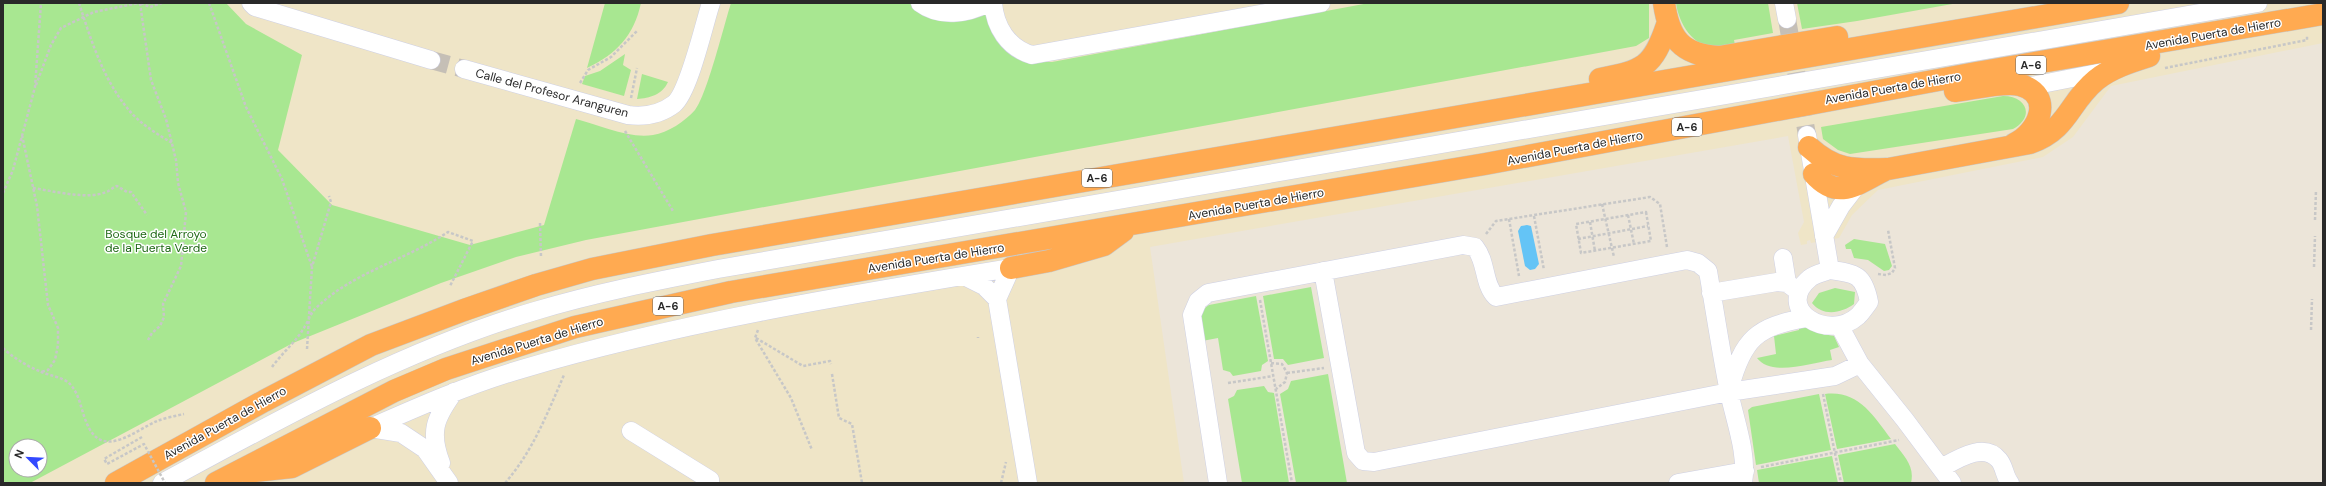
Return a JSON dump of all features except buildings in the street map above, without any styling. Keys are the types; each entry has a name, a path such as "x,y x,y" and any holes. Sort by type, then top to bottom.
{"highway":[{"path":"1664,3 1667,25 1676,38 1688,49 1703,55 1718,57 1917,23 1945,20 1992,25"},
{"name":"Avenida Puerta de Hierro","path":"116,483 264,401 371,346 464,310 592,269 712,245 1372,130 1619,90 2118,3"},
{"name":"Avenida Puerta de Hierro","path":"225,478 388,394 446,369 575,327 731,292 1129,226 1485,164 1888,89 2174,41 2323,14"},
{"path":"1372,130 1396,116 1637,71 1646,65 1654,56 1660,45 1667,25"},
{"path":"1808,141 1830,164 1841,167 1888,169 2030,143 2046,138 2058,128 2090,86 2110,71 2155,54 2174,41"},
{"path":"1888,89 1906,95 1928,96 2009,84 2026,87 2038,98 2040,105 2036,126 2023,140 2006,148"},
{"path":"1818,183 1840,189 1858,184 1888,169"},
{"path":"1011,268 1049,261 1104,245 1129,226"},
{"path":"225,478 292,468 370,428"}],"street":[{"path":"251,3 255,7 431,60"},
{"name":"Calle del Profesor Aranguren","path":"464,69 628,115 655,114 675,103 686,84 711,3"},
{"path":"920,3 942,12 958,13 973,11 988,3"},
{"path":"993,3 1002,34 1016,47 1032,55 1321,3"},
{"path":"164,483 270,424 384,367 534,311 601,292 718,269 2258,3"},
{"path":"2026,87 2110,71"},
{"path":"1808,141 1818,183 1824,236 1830,270"},
{"path":"1818,183 1841,167"},
{"path":"1824,236 1841,206 1858,184"},
{"path":"1218,483 1192,315 1198,301 1208,293 1463,245 1475,247 1481,255 1490,291 1496,297 1687,260 1698,263 1708,271 1744,477 1678,483"},
{"path":"1711,293 1777,282 1794,287 1811,277 1830,270 1848,272 1857,277 1866,286 1869,302 1857,317 1839,325 1820,326 1806,318 1800,310 1798,299 1794,287 1783,258"},
{"path":"1011,268 997,299 1028,483"},
{"name":"Avenida Puerta de Hierro","path":"370,428 454,392 521,369 581,353 727,319 1011,268"},
{"path":"1323,271 1356,453 1363,461 1374,462 1729,392 1835,376 1860,364"},
{"path":"964,276 984,286 997,299"},
{"path":"1729,392 1736,367 1750,341 1768,327 1782,322 1806,318"},
{"path":"1839,325 1860,364 1918,436 1952,483"},
{"path":"447,479 434,444 436,420 454,392"},
{"path":"370,428 401,433 425,449 447,479"},
{"path":"631,431 710,480 710,483"},
{"path":"1941,468 1966,454 1980,452 1992,454 1999,460 2010,483"}],"path":[{"path":"35,87 41,3"},
{"path":"79,3 83,17 109,81 128,110 157,134 172,143"},
{"path":"140,3 151,80 166,119 176,160 178,183 186,212 181,266 163,304 164,317 160,326 152,333 148,340"},
{"path":"3,193 13,170 35,87 51,45 61,28 94,12 140,3 150,7 162,3"},
{"path":"208,3 246,107 282,179 312,267"},
{"path":"579,85 583,76 588,70 611,57 637,31"},
{"path":"630,100 637,68"},
{"path":"625,129 673,211"},
{"path":"22,135 33,188 48,306 58,328 58,345 55,360 48,370 41,372"},
{"path":"33,188 65,194 87,194 106,192 118,186 131,192 146,215"},
{"path":"2315,220 2316,190"},
{"path":"307,349 312,267 330,202 329,196"},
{"path":"1475,247 1496,221 1650,197 1660,204 1670,264"},
{"path":"1602,204 1618,274"},
{"path":"1646,212 1651,241 1581,254 1576,224 1628,215 1646,212"},
{"path":"1628,215 1634,244"},
{"path":"1534,216 1545,272 1538,273"},
{"path":"1509,220 1519,277 1525,276"},
{"path":"1590,222 1595,251"},
{"path":"540,223 541,257"},
{"path":"1578,239 1648,226"},
{"path":"272,367 305,326 309,315 333,294 374,269 432,242 448,232 473,241 450,286"},
{"path":"2314,267 2315,236"},
{"path":"1257,284 1292,483"},
{"path":"2311,330 2312,299"},
{"path":"755,338 759,331"},
{"path":"755,338 803,366 830,362 831,364"},
{"path":"755,338 791,398 812,450"},
{"path":"3,348 41,372 69,382 80,399 85,421 95,438 101,441 120,441 158,421 184,414"},
{"path":"1271,363 1282,364 1287,374 1285,382 1276,388"},
{"path":"1287,374 1340,365"},
{"path":"505,483 520,466 533,444 565,373"},
{"path":"832,374 839,418 852,424 862,483"},
{"path":"1228,383 1273,376"},
{"path":"1819,378 1841,483"},
{"path":"1744,477 1834,453 1918,436"},
{"path":"142,437 104,459 107,464 144,444 164,483"},
{"path":"1001,483 1007,456"}],"shaded area":[{"path":"3,3 2323,3 2323,43 2111,86 2073,137 2043,157 1878,190 1852,215 1839,238 1811,243 1810,240 1807,241 1807,244 1801,245 1798,233 1804,222 1788,136 1150,247 1184,483 3,483"}],"green space":[{"name":"Bosque del Arroyo de la Puerta Verde","path":"3,3 226,3 246,24 302,55 278,150 332,205 470,245 544,225 576,119 614,131 644,136 664,132 676,126 691,114 700,102 705,90 731,3 913,3 988,11 997,36 1008,52 1015,57 1025,60 1052,62 1369,3 1649,3 1649,38 1636,46 586,240 516,257 441,283 293,343 48,473 48,438 8,438 8,478 39,478 30,483 3,483"},
{"path":"605,3 641,3 634,25 623,42 607,56 587,68"},
{"path":"1676,3 1768,3 1773,33 1734,40 1735,45 1718,48 1708,47 1700,44 1688,33 1680,19"},
{"path":"1797,3 1958,3 1802,29"},
{"path":"625,54 623,65 631,70 624,96 582,84 585,76 600,71"},
{"path":"642,74 668,82 659,93 646,98 637,99"},
{"path":"2003,96 2018,99 2023,103 2025,108 2026,113 2024,119 2013,129 1850,154 1838,150 1823,139 1821,127"},
{"path":"1854,239 1885,244 1892,266 1889,270 1884,271 1868,260 1854,258 1851,249 1846,249 1845,245"},
{"path":"1311,287 1324,358 1288,365 1283,359 1274,359 1263,296"},
{"path":"1835,288 1855,292 1854,304 1844,310 1827,312 1816,307 1812,303 1819,293"},
{"path":"1256,296 1268,361 1262,365 1261,371 1233,376 1230,372 1223,370 1218,338 1202,341 1200,316 1209,305"},
{"path":"1798,321 1823,334 1834,336 1839,347 1830,350 1832,360 1803,366 1781,368 1763,364 1757,358 1776,354 1774,336 1799,330"},
{"path":"1328,374 1347,483 1296,483 1280,394 1288,389 1291,381"},
{"path":"1264,386 1268,392 1274,393 1289,483 1242,483 1228,399 1234,396 1237,390"},
{"path":"1819,394 1831,450 1756,465 1748,410 1752,407"},
{"path":"1825,394 1837,394 1856,400 1871,413 1891,439 1837,449"},
{"path":"1895,444 1910,466 1912,477 1911,483 1844,483 1838,455"},
{"path":"1832,456 1838,483 1759,483 1757,470"}],"water":[{"path":"1521,226 1531,226 1539,264 1535,269 1530,270 1525,266 1518,231"}],"tunnel":[{"path":"1787,19 1807,135"},
{"path":"431,60 464,69"}]}
